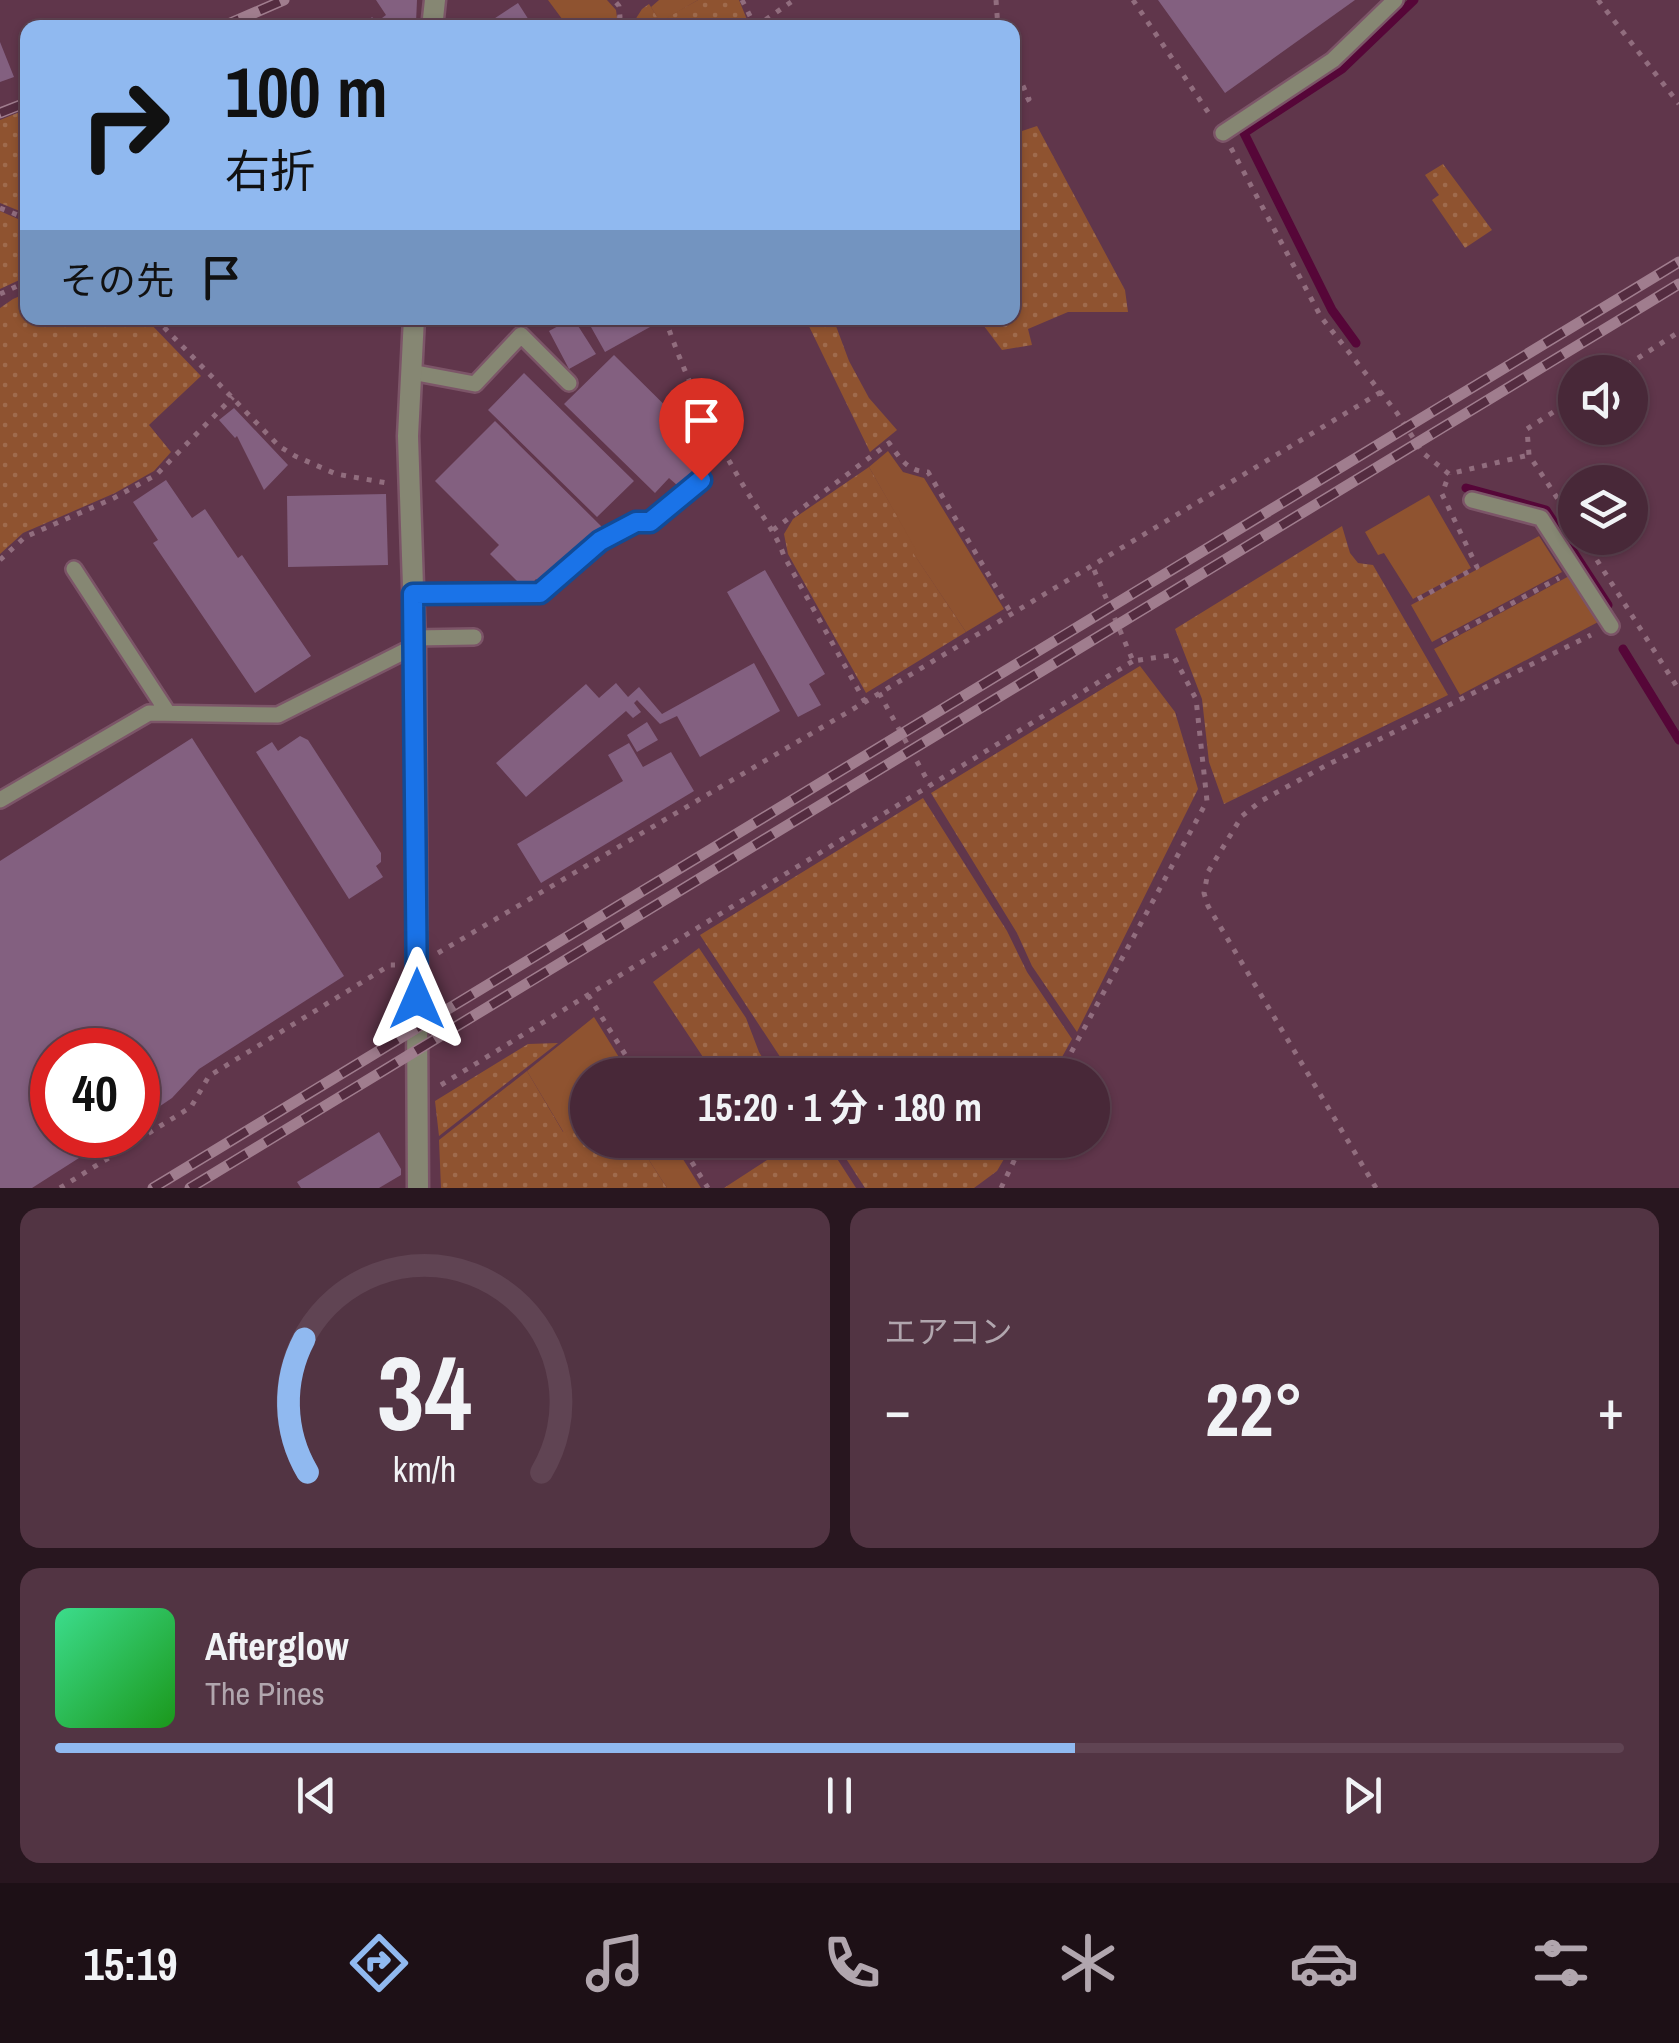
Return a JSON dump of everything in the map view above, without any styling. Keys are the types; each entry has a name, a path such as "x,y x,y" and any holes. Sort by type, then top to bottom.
{"street":[{"path":"414,325 412,372 400,441 410,488 413,594 418,1188"}],"lane":[{"path":"1223,134 1332,60 1395,0"},
{"path":"412,372 475,384 522,334 569,382"},
{"path":"413,594 540,593 600,541 636,522 650,522 701,480"},
{"path":"1472,500 1542,518 1611,626"},
{"path":"74,569 168,714"},
{"path":"0,800 148,714 278,715 414,642 474,637"}],"path":[{"path":"766,20 794,0"},
{"path":"1132,0 1223,134 1320,317 1381,392 1423,453 1449,474"},
{"path":"1598,0 1679,104"},
{"path":"1020,79 1029,99 1020,104"},
{"path":"162,325 280,446 295,456 336,474 410,488"},
{"path":"668,325 689,384 749,495 773,530 864,702"},
{"path":"1643,355 1679,332"},
{"path":"60,1188 191,1107 209,1076 390,966 417,965 1381,392"},
{"path":"0,560 24,537 156,475 233,396"},
{"path":"1558,409 1527,429 1530,455 1558,499"},
{"path":"773,530 890,443 906,466 928,472 1012,613"},
{"path":"1449,474 1530,455"},
{"path":"1418,599 1477,567 1442,494 1449,474"},
{"path":"1594,555 1679,690"},
{"path":"1092,566 1133,662"},
{"path":"1442,641 1574,569"},
{"path":"1376,1188 1208,906 1204,893 1208,872 1242,816 1261,801 1633,614"},
{"path":"416,1100 1133,662 1174,655 1196,699 1207,801 1068,1058"},
{"path":"878,693 930,785"},
{"path":"588,995 627,1058"},
{"path":"689,1158 708,1188"},
{"path":"1000,1188 1015,1158"}],"shaded area":[{"path":"548,0 607,0 616,10 617,18 615,20 563,20"},
{"path":"659,0 698,0 663,20 659,20 651,7"},
{"path":"698,0 739,0 747,20 662,20"},
{"path":"649,4 659,20 635,20 642,9"},
{"path":"20,112 20,211 0,203 0,120"},
{"path":"1037,126 1125,290 1128,312 1068,312 1028,329 1032,345 1002,350 983,325 1020,325 1020,132"},
{"path":"1443,164 1492,230 1465,248 1432,200 1439,195 1425,175"},
{"path":"0,211 20,220 20,280 0,289"},
{"path":"20,296 20,325 152,325 201,376 149,425 171,452 154,471 115,493 23,533 0,554 0,308"},
{"path":"808,325 836,325 869,398 897,430 870,452"},
{"path":"888,451 903,472 924,478 1004,609 966,632 913,553 916,550 869,467"},
{"path":"869,467 917,550 914,554 966,632 866,693 788,554 784,534 793,519"},
{"path":"1429,495 1471,568 1413,599 1384,553 1378,555 1365,532"},
{"path":"1342,526 1350,553 1358,563 1373,565 1448,695 1224,804 1209,762 1202,699 1175,629"},
{"path":"1539,536 1562,572 1432,642 1411,605"},
{"path":"1571,575 1600,621 1460,695 1434,649"},
{"path":"1140,666 1175,712 1198,789 1077,1032 1032,966 1017,933 931,793"},
{"path":"923,798 1007,931 1027,972 1072,1039 1061,1058 781,1058 700,935"},
{"path":"699,948 746,1018 763,1058 704,1058 653,982"},
{"path":"594,1017 619,1058 570,1058 570,1130 564,1133 527,1071"},
{"path":"558,1043 439,1136 435,1101 528,1044"},
{"path":"527,1071 563,1132 570,1128 570,1158 648,1158 667,1188 441,1188 439,1140"},
{"path":"648,1158 682,1158 701,1188 667,1188"},
{"path":"770,1158 837,1158 856,1188 724,1188"},
{"path":"846,1158 1005,1158 997,1171 974,1188 865,1188"}],"building":[{"path":"376,0 417,0 416,20 383,20 386,15"},
{"path":"1158,0 1355,0 1225,93"},
{"path":"518,3 529,20 492,20"},
{"path":"0,42 14,77 0,82"},
{"path":"560,325 577,325 596,354 569,369 549,331"},
{"path":"595,325 654,325 605,352 591,327"},
{"path":"614,355 703,443 688,458 696,467 678,486 669,478 655,493 564,404"},
{"path":"524,373 634,481 597,517 488,410"},
{"path":"234,408 288,465 264,490 237,436 219,420"},
{"path":"495,421 602,527 544,586 536,579 526,590 490,554 499,545 435,481"},
{"path":"166,480 192,518 205,509 238,558 242,555 311,656 255,693 153,543 158,540 133,502"},
{"path":"386,494 388,565 288,567 287,496"},
{"path":"765,570 825,674 809,684 821,705 798,717 727,592"},
{"path":"754,663 780,711 700,757 677,716 660,724 637,700 634,703 641,712 633,718 626,711 526,797 496,763 586,684 599,698 616,683 628,697 639,687 662,714"},
{"path":"647,722 658,740 637,752 627,735"},
{"path":"300,736 308,740 381,853 381,862 376,866 383,877 349,899 256,752 272,742 278,751"},
{"path":"192,738 344,976 199,1069 160,1106 160,1028 30,1028 30,1158 79,1158 32,1188 0,1188 0,861"},
{"path":"629,743 643,767 671,752 694,791 541,883 517,844 623,781 608,755"},
{"path":"379,1132 401,1175 379,1188 301,1188 297,1182"}],"waterway":[{"path":"1356,343 1332,310 1244,133 1342,69 1414,0"},
{"path":"1466,488 1546,510 1608,605"},
{"path":"1623,649 1679,740"}],"railway":[{"path":"238,20 284,0"},
{"path":"0,113 20,105"},
{"path":"153,1188 1679,262"},
{"path":"190,1188 1679,284"}],"route":[{"path":"417,999 413,594 540,593 600,541 636,522 650,522 701,480"}]}
